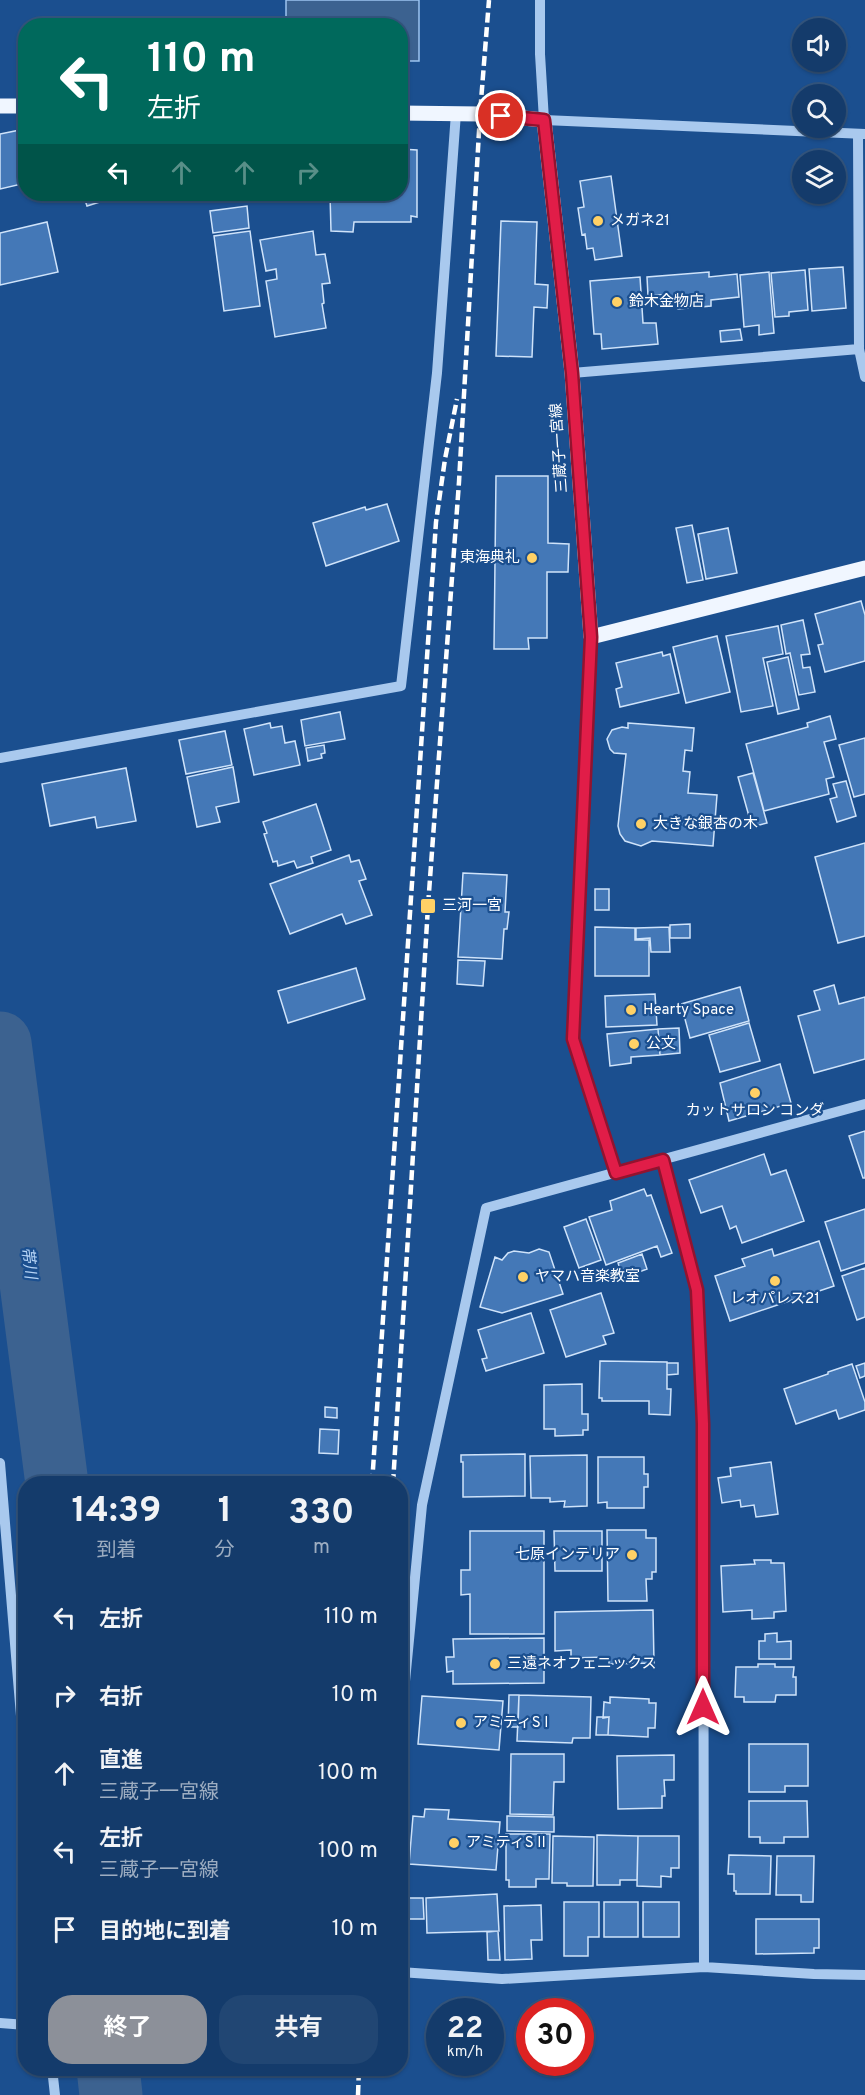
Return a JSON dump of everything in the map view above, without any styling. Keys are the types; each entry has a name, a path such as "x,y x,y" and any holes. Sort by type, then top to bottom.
{"main road":[{"path":"0,106 18,106"},
{"path":"408,112 456,113 544,120"},
{"name":"三蔵子一宮線","path":"544,120 572,373 591,637"},
{"path":"591,637 865,568"}],"street":[{"path":"540,0 544,120 862,134 859,349 865,377"},
{"path":"0,758 402,686 437,373 456,113"},
{"path":"572,373 859,349"},
{"path":"591,637 573,1039 616,1173"},
{"path":"408,1651 422,1505 486,1208 865,1104"},
{"path":"663,1160 697,1290 703,1424 704,1967"},
{"path":"0,1463 18,1681"},
{"path":"408,1973 502,1979 704,1967 865,1975"},
{"path":"0,2023 18,2024"},
{"path":"53,2076 55,2095"}],"water":[{"path":"286,0 419,0 419,61 408,61 408,18 286,18"}],"building":[{"path":"18,130 18,185 0,189 0,134"},
{"path":"408,149 417,150 417,217 411,216 411,222 354,222 353,232 331,231 330,201 408,201"},
{"name":"メガネ21","path":"611,176 622,256 595,260 593,248 587,249 585,234 582,235 578,208 584,207 580,181"},
{"path":"85,201 103,201 87,206"},
{"path":"247,206 249,228 213,233 210,211"},
{"path":"501,221 537,222 535,284 548,285 547,308 534,307 532,357 496,356"},
{"path":"47,222 58,272 0,285 0,233"},
{"path":"250,231 260,306 224,311 214,236"},
{"path":"313,231 316,255 325,254 330,283 322,284 324,303 322,304 326,328 275,337 266,281 277,279 276,269 266,271 260,240"},
{"path":"843,267 846,308 812,311 809,269"},
{"path":"805,270 808,310 789,312 789,316 775,317 771,273"},
{"path":"709,272 709,277 737,274 739,297 711,300 711,306 678,309 677,305 670,305 669,294 648,296 647,277"},
{"path":"769,272 774,333 759,335 759,325 744,327 740,275"},
{"name":"鈴木金物店","path":"640,277 643,323 656,323 658,344 602,349 601,334 594,334 590,281"},
{"path":"740,329 742,340 721,342 720,331"},
{"name":"東海典礼","path":"496,476 548,476 548,543 569,544 568,572 547,572 547,638 528,638 529,649 494,649"},
{"path":"387,504 399,541 326,566 313,523 365,507 366,510"},
{"path":"692,525 703,580 687,583 676,528"},
{"path":"728,528 737,573 706,579 698,534"},
{"path":"861,601 865,615 865,661 825,672 818,645 823,644 815,614"},
{"path":"803,620 810,654 801,655 803,668 810,667 815,692 799,695 790,653 786,654 781,625"},
{"path":"778,626 783,654 763,658 773,706 741,712 726,636"},
{"path":"717,636 730,692 686,703 673,647"},
{"path":"662,652 663,656 670,654 679,693 620,707 616,689 622,687 616,663"},
{"path":"788,657 799,709 778,714 767,662"},
{"path":"340,712 345,739 305,746 301,720"},
{"path":"830,716 836,739 824,742 834,777 826,779 829,794 764,811 746,744 808,727 807,723"},
{"path":"270,723 271,728 282,726 285,743 295,741 300,765 254,775 244,729"},
{"path":"628,723 694,728 692,751 685,750 683,771 690,772 688,793 717,795 713,846 652,841 641,846 625,841 620,834 618,826 626,754 614,753 607,739 612,730 628,728"},
{"path":"225,731 232,765 186,774 179,740"},
{"path":"865,738 865,794 854,797 839,745"},
{"path":"324,745 325,753 321,754 322,758 308,761 306,748"},
{"path":"233,767 239,802 216,807 220,822 197,827 187,777"},
{"path":"126,768 136,821 97,828 95,817 50,826 42,784"},
{"path":"753,773 767,823 752,827 738,777"},
{"path":"846,781 856,816 837,822 830,799 837,797 833,784"},
{"path":"316,804 331,850 311,857 313,863 297,868 294,861 278,866 277,861 273,862 264,834 267,833 263,822"},
{"path":"865,843 865,936 838,943 815,857"},
{"path":"349,855 351,862 359,860 366,879 359,881 372,915 346,924 342,914 290,934 270,884"},
{"path":"463,873 507,875 505,912 509,912 507,929 504,929 502,959 458,957"},
{"path":"595,889 609,889 609,910 595,910"},
{"path":"690,924 690,938 670,938 670,925"},
{"path":"595,927 635,928 635,940 649,940 649,976 595,976"},
{"path":"669,927 670,952 651,952 650,938 636,939 636,928"},
{"path":"458,960 485,961 483,986 457,984"},
{"path":"356,968 365,999 288,1023 278,991"},
{"path":"834,985 839,1004 865,997 865,1059 814,1073 798,1016 820,1010 814,991"},
{"path":"740,987 749,1021 690,1038 681,1004"},
{"name":"Hearty Space","path":"655,994 657,1025 606,1027 605,996"},
{"path":"749,1023 760,1061 720,1072 709,1035"},
{"path":"679,1028 680,1053 660,1055 658,1029"},
{"name":"公文","path":"658,1029 660,1055 631,1057 631,1063 610,1066 607,1034"},
{"name":"カットサロン コンダ","path":"780,1064 791,1103 729,1121 720,1083"},
{"path":"865,1131 865,1178 863,1178 849,1136"},
{"path":"764,1154 771,1175 786,1170 804,1221 742,1243 736,1226 730,1229 722,1206 701,1213 689,1180"},
{"path":"644,1189 647,1196 651,1195 672,1253 661,1257 657,1246 606,1265 589,1217 612,1210 610,1201"},
{"path":"865,1209 865,1263 841,1271 825,1222"},
{"path":"586,1219 601,1260 579,1268 564,1227"},
{"name":"レオパレス21","path":"819,1241 834,1286 730,1321 715,1276 745,1266 742,1259 772,1249 774,1256"},
{"name":"ヤマハ音楽教室","path":"539,1249 549,1252 563,1294 502,1313 480,1307 495,1257 502,1260 508,1253 514,1251 529,1253"},
{"path":"642,1254 647,1269 623,1278 618,1263"},
{"path":"865,1268 865,1317 857,1320 842,1276"},
{"path":"601,1293 614,1333 603,1336 606,1344 566,1357 550,1310"},
{"path":"531,1313 544,1353 486,1371 482,1359 487,1358 478,1330"},
{"path":"600,1361 667,1362 667,1389 671,1389 670,1415 649,1414 649,1401 602,1401 602,1398 599,1398"},
{"path":"667,1363 678,1363 678,1374 667,1375"},
{"path":"865,1363 865,1376 860,1378 856,1366"},
{"path":"852,1364 865,1402 865,1410 839,1419 836,1410 796,1424 784,1389"},
{"path":"582,1384 582,1414 588,1414 588,1430 583,1430 583,1435 555,1436 555,1429 544,1429 544,1385"},
{"path":"325,1407 337,1408 337,1418 325,1417"},
{"path":"320,1429 339,1430 338,1454 319,1453"},
{"path":"525,1454 525,1496 463,1497 461,1455"},
{"path":"587,1455 587,1506 564,1507 565,1501 550,1502 550,1498 531,1498 530,1456"},
{"path":"598,1457 644,1457 644,1474 648,1474 648,1487 644,1487 644,1508 607,1508 607,1502 598,1503"},
{"path":"771,1462 778,1514 756,1517 754,1505 741,1507 740,1500 722,1503 718,1478 731,1476 730,1468"},
{"name":"七原インテリア","path":"607,1530 646,1530 646,1538 656,1538 656,1572 652,1572 652,1579 646,1579 647,1601 608,1601"},
{"path":"470,1531 544,1531 544,1634 470,1634 470,1594 461,1595 461,1570 470,1570"},
{"path":"554,1531 602,1531 602,1571 555,1571"},
{"path":"754,1560 784,1563 786,1611 774,1612 774,1618 752,1619 752,1610 723,1612 721,1566 755,1564"},
{"path":"653,1610 654,1663 609,1664 609,1657 571,1658 571,1650 555,1651 555,1612"},
{"path":"777,1633 777,1642 791,1641 791,1659 759,1659 759,1641 765,1641 765,1634"},
{"name":"三遠ネオフェニックス","path":"544,1638 544,1683 453,1684 453,1671 447,1672 446,1657 454,1657 453,1639"},
{"path":"758,1664 794,1667 796,1695 776,1695 775,1702 744,1702 744,1697 735,1697 736,1667 758,1667"},
{"path":"509,1695 519,1695 518,1727 508,1727"},
{"path":"519,1695 591,1697 590,1738 573,1738 572,1743 517,1741"},
{"name":"アミティS I","path":"422,1696 503,1701 499,1750 418,1744"},
{"path":"610,1697 649,1699 649,1703 656,1703 655,1728 648,1728 648,1737 608,1735 609,1717 603,1718 604,1702 610,1703"},
{"path":"597,1717 609,1717 608,1735 596,1735"},
{"path":"749,1744 808,1744 808,1786 785,1786 785,1792 749,1792"},
{"path":"511,1754 564,1754 564,1782 554,1782 553,1815 510,1814"},
{"path":"674,1755 674,1780 664,1780 665,1796 662,1796 662,1808 618,1809 617,1756"},
{"path":"749,1801 807,1801 808,1837 784,1837 784,1843 760,1843 760,1837 749,1837"},
{"name":"アミティS II","path":"425,1809 449,1810 448,1819 500,1822 496,1870 409,1864 413,1816 424,1817"},
{"path":"507,1816 554,1817 554,1832 507,1831"},
{"path":"506,1834 550,1834 549,1879 536,1879 536,1887 509,1887 509,1880 506,1880"},
{"path":"597,1835 638,1836 637,1880 620,1880 620,1885 597,1885"},
{"path":"553,1836 594,1837 593,1886 567,1886 567,1883 552,1883"},
{"path":"638,1836 679,1836 679,1868 671,1868 671,1877 661,1876 661,1887 637,1886"},
{"path":"729,1855 771,1856 770,1894 736,1894 734,1874 728,1874"},
{"path":"777,1856 814,1856 813,1902 801,1902 801,1895 776,1895"},
{"path":"497,1894 499,1931 427,1933 426,1898"},
{"path":"408,1898 423,1898 424,1919 408,1919"},
{"path":"564,1902 599,1902 599,1937 588,1937 588,1956 564,1956"},
{"path":"604,1902 638,1902 638,1937 604,1937"},
{"path":"643,1902 679,1902 679,1937 643,1937"},
{"path":"541,1905 542,1940 531,1940 532,1959 505,1960 504,1906"},
{"path":"756,1919 819,1919 819,1948 814,1948 814,1953 756,1954"},
{"path":"498,1931 500,1960 488,1960 487,1932"}],"waterway":[{"name":"帯川","path":"0,1043 56,1476"},
{"name":"帯川","path":"109,2076 111,2095"}],"railway":[{"path":"393,1476 428,906 459,482 480,114 489,0"},
{"path":"373,1476 436,522 457,399"},
{"path":"358,2095 359,2076"}],"place":[{"name":"メガネ21","path":"598,221"},
{"name":"鈴木金物店","path":"617,302"},
{"name":"東海典礼","path":"532,558"},
{"name":"大きな銀杏の木","path":"641,824"},
{"name":"三河一宮","path":"428,906"},
{"name":"Hearty Space","path":"631,1010"},
{"name":"公文","path":"634,1044"},
{"name":"カットサロン コンダ","path":"755,1093"},
{"name":"ヤマハ音楽教室","path":"523,1277"},
{"name":"レオパレス21","path":"775,1281"},
{"name":"七原インテリア","path":"632,1555"},
{"name":"三遠ネオフェニックス","path":"495,1664"},
{"name":"アミティS I","path":"461,1723"},
{"name":"アミティS II","path":"454,1843"}],"route":[{"path":"501,116 544,120 572,373 591,637 573,1039 616,1173 663,1160 697,1290 703,1424 703,1707"}]}
